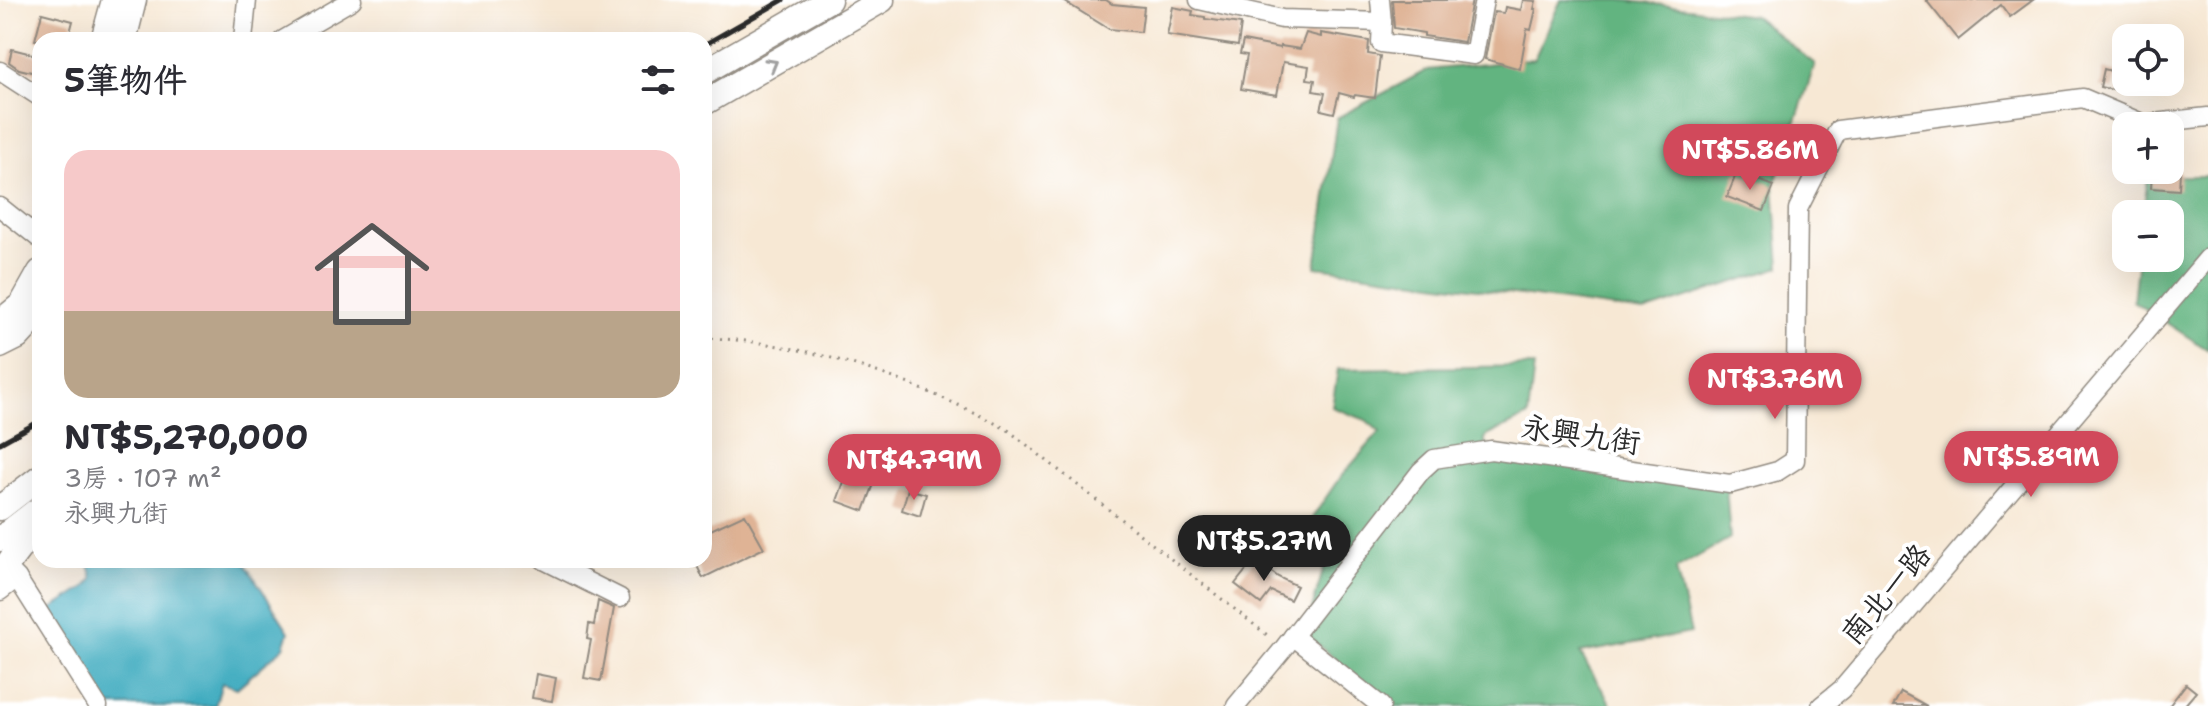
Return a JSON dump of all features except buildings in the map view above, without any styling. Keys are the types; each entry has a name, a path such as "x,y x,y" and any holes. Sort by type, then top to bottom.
{"main road":[{"path":"105,32 114,0"},
{"path":"126,32 134,0"},
{"path":"712,67 829,0"},
{"path":"712,98 882,0"},
{"path":"0,322 22,304 32,286"},
{"path":"0,346 18,337 32,322"},
{"path":"0,486 32,468"},
{"path":"0,508 32,483"},
{"path":"0,539 32,515"},
{"path":"8,571 32,534"}],"street":[{"path":"244,32 247,0"},
{"path":"297,32 352,0"},
{"path":"1199,0 1282,19 1382,22"},
{"path":"1270,0 1282,19"},
{"path":"1380,0 1381,43 1474,55 1484,0"},
{"path":"0,71 32,92"},
{"name":"永興九街","path":"1236,706 1421,471 1434,459 1491,450 1730,484 1778,471 1795,460 1798,209 1838,130 2083,98 2144,124 2208,117"},
{"path":"0,207 32,233"},
{"name":"南北一路","path":"1821,706 1842,689 2208,258"},
{"path":"560,568 620,598"},
{"path":"0,591 8,571"},
{"path":"8,571 98,706"},
{"path":"1288,642 1381,706"}],"path":[{"path":"712,339 766,343 837,358 963,406 1008,430 1288,642"}],"green space":[{"path":"1561,0 1621,0 1754,16 1815,64 1774,186 1780,267 1644,312 1316,267 1337,118 1427,70 1534,59"},
{"path":"2184,176 2208,176 2208,350 2133,301 2136,272 2184,272 2184,200 2145,200 2147,184 2184,184"},
{"path":"1534,366 1528,416 1487,436 1485,445 1726,486 1730,538 1676,569 1691,633 1580,653 1612,706 1392,706 1305,634 1324,567 1297,540 1338,480 1380,432 1366,420 1332,407 1338,369"}],"water":[{"path":"90,568 248,568 289,632 284,647 237,688 222,683 215,706 106,706 45,613 85,588 93,579"}],"railway":[{"path":"712,40 783,0"},
{"path":"0,443 32,425"}]}
